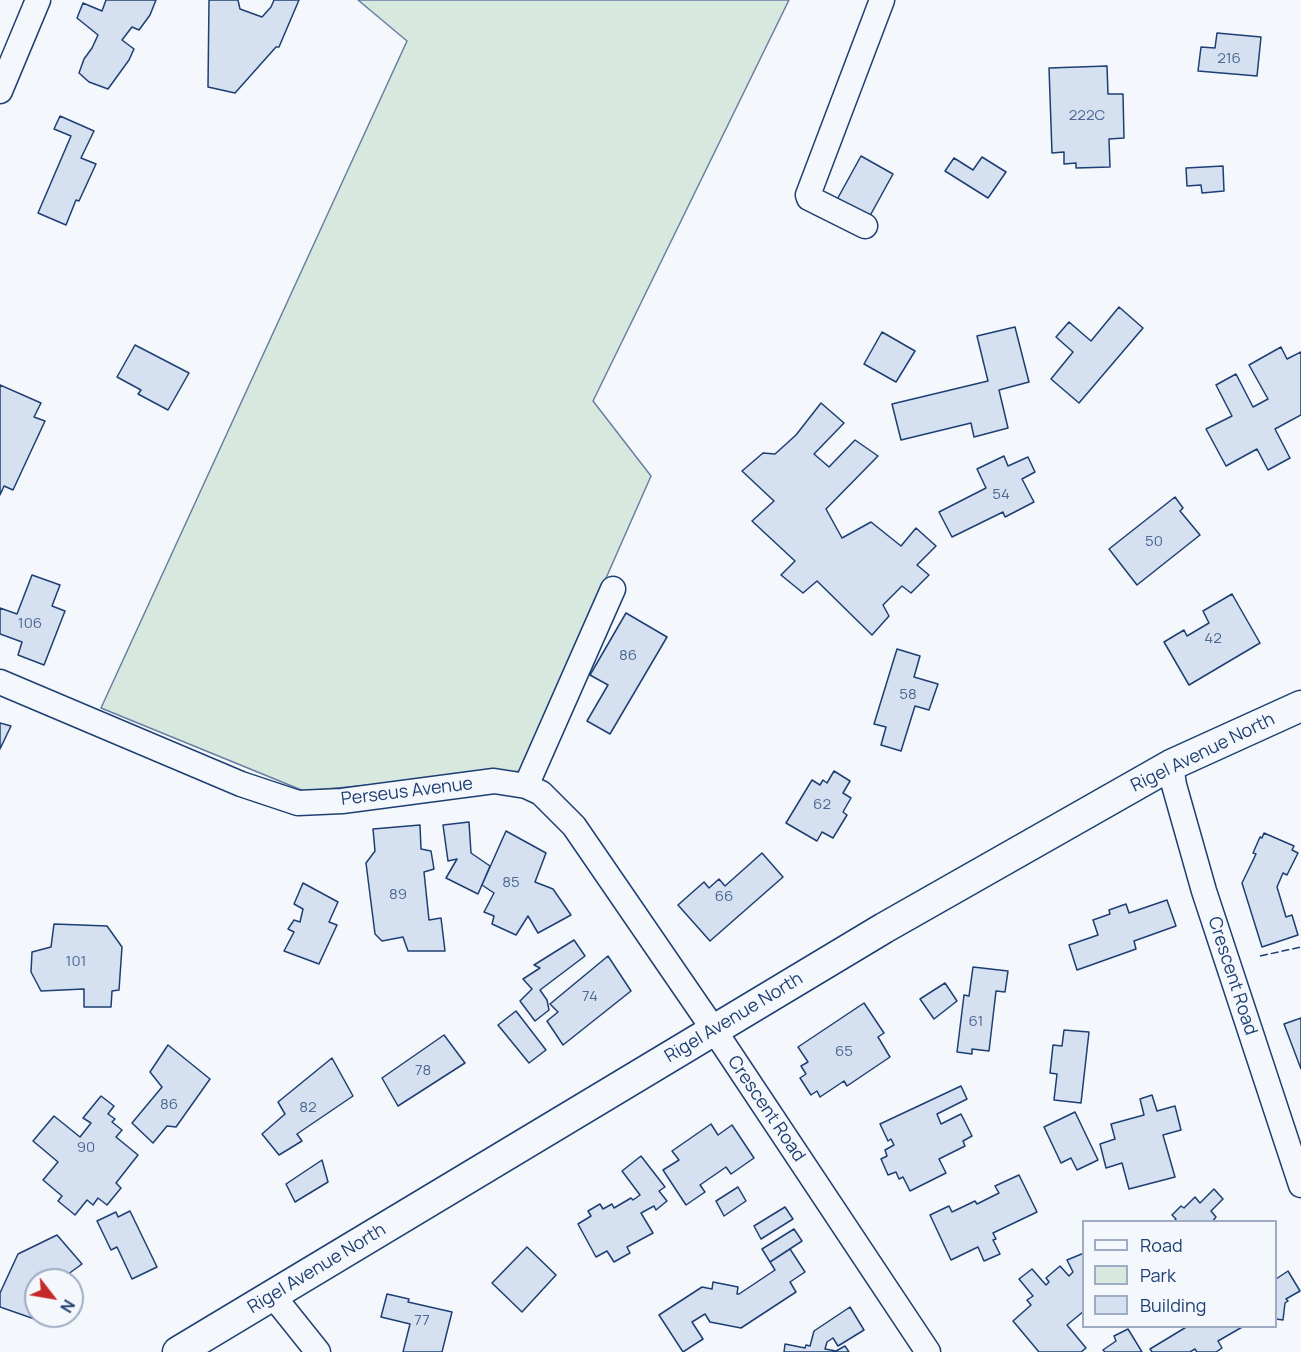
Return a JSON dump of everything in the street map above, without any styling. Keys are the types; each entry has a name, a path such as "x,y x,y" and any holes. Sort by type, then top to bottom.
{"main road":[{"name":"Rigel Avenue North","path":"178,1352 279,1300 719,1038 884,928 1301,706"},
{"name":"Rigel Avenue North","path":"1172,775 1301,724"},
{"name":"Rigel Avenue North","path":"207,1352 279,1300"}],"street":[{"path":"0,91 38,0"},
{"path":"865,226 809,198 808,195 882,0"},
{"path":"526,786 613,589"},
{"name":"Perseus Avenue","path":"0,682 241,784 298,803 342,801 494,781 526,786 541,793 574,826 719,1038"},
{"name":"Crescent Road","path":"1172,775 1204,891 1301,1185"},
{"name":"Crescent Road","path":"719,1038 928,1352"},
{"path":"279,1300 318,1352"}],"green space":[{"path":"358,0 789,0 593,401 651,476 521,771 304,791 101,708 407,41"}],"building":[{"path":"106,0 156,0 150,15 139,30 132,27 122,40 134,49 129,60 108,89 89,82 79,73 98,35 77,18 83,3 102,11"},
{"path":"209,0 238,0 240,9 262,17 274,0 299,0 279,47 276,47 235,93 208,87"},
{"path":"1217,33 1261,37 1257,76 1198,71 1201,47 1215,48"},
{"path":"1107,66 1108,94 1123,94 1124,138 1109,139 1110,167 1076,168 1076,163 1064,164 1064,152 1052,153 1049,68"},
{"path":"60,116 94,131 81,158 96,164 79,201 76,200 66,225 38,213 71,136 54,129"},
{"path":"861,156 893,174 866,223 834,205"},
{"path":"982,157 1006,172 988,198 945,171 954,158 973,170"},
{"path":"1223,166 1224,191 1202,193 1201,185 1187,186 1186,168"},
{"path":"1119,307 1143,328 1079,403 1051,379 1073,352 1056,337 1069,322 1091,341"},
{"path":"1015,327 1029,382 999,390 1008,428 974,437 971,423 901,440 892,404 988,381 977,336"},
{"path":"882,332 915,351 896,382 864,364"},
{"path":"135,345 189,373 168,410 138,394 141,390 117,377"},
{"path":"1281,347 1287,359 1301,352 1301,415 1275,429 1290,458 1268,470 1257,449 1226,466 1206,429 1232,416 1216,385 1236,374 1253,407 1268,399 1249,365"},
{"path":"0,385 41,403 34,417 45,421 13,490 4,486 0,495"},
{"path":"821,403 844,423 814,454 829,467 855,440 878,456 826,509 842,538 871,522 901,546 916,528 936,546 917,565 929,575 911,593 902,586 883,605 889,616 872,635 817,581 803,593 781,575 795,561 752,521 774,501 742,471 763,453 775,454 796,435"},
{"path":"1004,456 1008,466 1028,457 1035,472 1022,479 1034,502 1005,517 1003,512 952,537 939,512 986,488 977,469"},
{"path":"1175,497 1183,508 1180,511 1200,535 1137,585 1109,549"},
{"path":"32,575 60,585 52,606 65,611 44,665 18,655 22,642 0,634 0,608 17,614"},
{"path":"1232,594 1260,643 1189,685 1164,642 1184,630 1187,636 1209,623 1203,611"},
{"path":"626,613 667,637 610,734 587,721 608,685 590,675"},
{"path":"897,649 920,656 914,677 938,684 929,710 915,706 901,751 881,745 886,727 874,724"},
{"path":"0,723 11,726 0,749"},
{"path":"834,771 850,781 843,793 851,798 843,812 847,815 833,838 822,832 817,841 786,823 812,780 820,785 823,780 827,783"},
{"path":"469,822 471,853 490,866 478,894 446,878 457,859 448,861 443,825"},
{"path":"420,825 421,849 431,851 434,869 424,872 429,920 441,918 445,951 408,951 403,937 382,941 375,934 366,863 375,851 373,829"},
{"path":"506,831 546,853 535,882 553,889 571,915 538,933 528,916 516,935 492,924 494,916 484,912 494,893 482,885"},
{"path":"1264,833 1294,846 1292,850 1298,853 1287,875 1283,873 1277,887 1286,917 1292,915 1298,935 1262,947 1242,883 1256,854 1253,853 1260,837 1262,838"},
{"path":"762,853 783,877 710,941 678,905 704,882 709,888 719,879 725,886"},
{"path":"303,883 338,902 329,922 337,925 319,964 284,951 294,932 288,929 294,920 300,922 303,909 294,904"},
{"path":"1167,900 1176,926 1134,941 1136,949 1077,970 1069,945 1098,935 1093,920 1110,914 1109,910 1126,904 1129,913"},
{"path":"54,924 107,926 122,947 119,990 112,991 111,1007 84,1007 84,989 41,991 31,972 32,952 51,947"},
{"path":"574,940 585,956 540,990 547,1000 549,1010 535,1021 520,1001 532,989 523,979 540,968 534,965"},
{"path":"608,956 631,991 563,1045 547,1021 558,1012 550,1004"},
{"path":"973,967 1008,971 1005,992 996,991 989,1051 972,1049 972,1054 957,1052 964,995 969,996"},
{"path":"945,983 957,1001 934,1019 920,999"},
{"path":"864,1003 884,1033 878,1037 890,1057 847,1086 844,1081 820,1097 817,1091 811,1095 800,1078 806,1074 801,1066 808,1062 798,1047"},
{"path":"516,1011 546,1050 529,1063 498,1025"},
{"path":"1301,1018 1301,1069 1284,1024"},
{"path":"1064,1030 1089,1032 1081,1103 1054,1100 1057,1074 1050,1073 1053,1045 1062,1046"},
{"path":"444,1035 465,1063 398,1106 382,1078"},
{"path":"168,1045 210,1079 176,1127 167,1126 153,1143 132,1123 162,1087 150,1072"},
{"path":"332,1058 353,1096 297,1134 302,1141 279,1155 262,1134 285,1114 278,1102"},
{"path":"961,1086 967,1099 937,1114 941,1124 961,1114 972,1136 963,1141 965,1146 939,1159 946,1173 910,1191 903,1177 899,1179 896,1172 888,1175 881,1159 887,1156 885,1150 894,1145 891,1139 888,1141 880,1124"},
{"path":"1152,1095 1157,1111 1175,1106 1181,1130 1163,1135 1175,1177 1129,1189 1122,1163 1106,1168 1100,1144 1115,1139 1111,1124 1144,1115 1140,1099"},
{"path":"101,1096 114,1106 108,1114 115,1119 112,1122 122,1130 116,1137 138,1155 116,1183 121,1188 107,1205 98,1198 93,1205 87,1200 75,1215 58,1201 62,1196 43,1180 58,1162 33,1141 54,1116 80,1137 91,1123 83,1118"},
{"path":"1075,1112 1098,1160 1077,1170 1071,1158 1061,1163 1044,1127"},
{"path":"711,1124 718,1135 732,1125 754,1158 731,1174 726,1167 700,1185 705,1192 686,1205 663,1170 679,1160 672,1151"},
{"path":"641,1156 665,1187 659,1191 667,1201 656,1210 654,1206 641,1213 653,1233 627,1247 630,1253 614,1262 607,1251 596,1257 578,1224 591,1216 588,1211 600,1204 603,1209 612,1204 614,1208 640,1195 622,1171"},
{"path":"322,1160 328,1182 295,1202 286,1184"},
{"path":"1019,1175 1037,1212 993,1233 996,1239 993,1240 1000,1254 984,1261 978,1247 951,1260 930,1215 949,1206 952,1212 975,1201 977,1204 999,1193 995,1186"},
{"path":"738,1187 746,1201 724,1216 716,1201"},
{"path":"1214,1189 1223,1199 1211,1211 1216,1217 1214,1220 1175,1220 1172,1215 1181,1206 1184,1208 1195,1197 1200,1203"},
{"path":"785,1207 793,1219 761,1239 754,1226"},
{"path":"130,1211 157,1267 132,1279 117,1247 111,1250 97,1221 116,1212 118,1217"},
{"path":"794,1229 802,1241 770,1262 762,1249"},
{"path":"57,1235 82,1264 76,1268 24,1268 24,1315 0,1307 0,1293 18,1254"},
{"path":"527,1247 556,1275 522,1312 492,1283"},
{"path":"790,1249 805,1272 790,1282 796,1292 741,1328 710,1322 705,1314 692,1322 703,1339 683,1352 659,1315 702,1287 712,1289 713,1282 738,1287 737,1294 739,1294 775,1270 770,1262"},
{"path":"1082,1254 1082,1313 1067,1325 1086,1348 1081,1352 1039,1352 1013,1321 1031,1305 1027,1300 1033,1296 1019,1279 1032,1269 1046,1285 1049,1282 1046,1278 1060,1266 1069,1276 1073,1272 1067,1260"},
{"path":"1288,1271 1300,1291 1286,1299 1288,1301 1285,1303 1283,1320 1277,1319 1277,1278"},
{"path":"387,1294 409,1299 408,1302 452,1312 442,1352 403,1352 410,1324 381,1317"},
{"path":"850,1307 864,1330 838,1346 833,1338 827,1342 825,1349 836,1351 845,1346 849,1352 784,1352 785,1344 805,1348 806,1345 810,1346 814,1331"},
{"path":"1185,1328 1241,1328 1218,1341 1222,1348 1216,1352 1197,1352 1195,1349 1190,1352 1152,1352 1150,1349"},
{"path":"1128,1329 1142,1352 1105,1352 1103,1350 1116,1341 1114,1336"}],"fence":[{"path":"1260,956 1301,947"}]}
